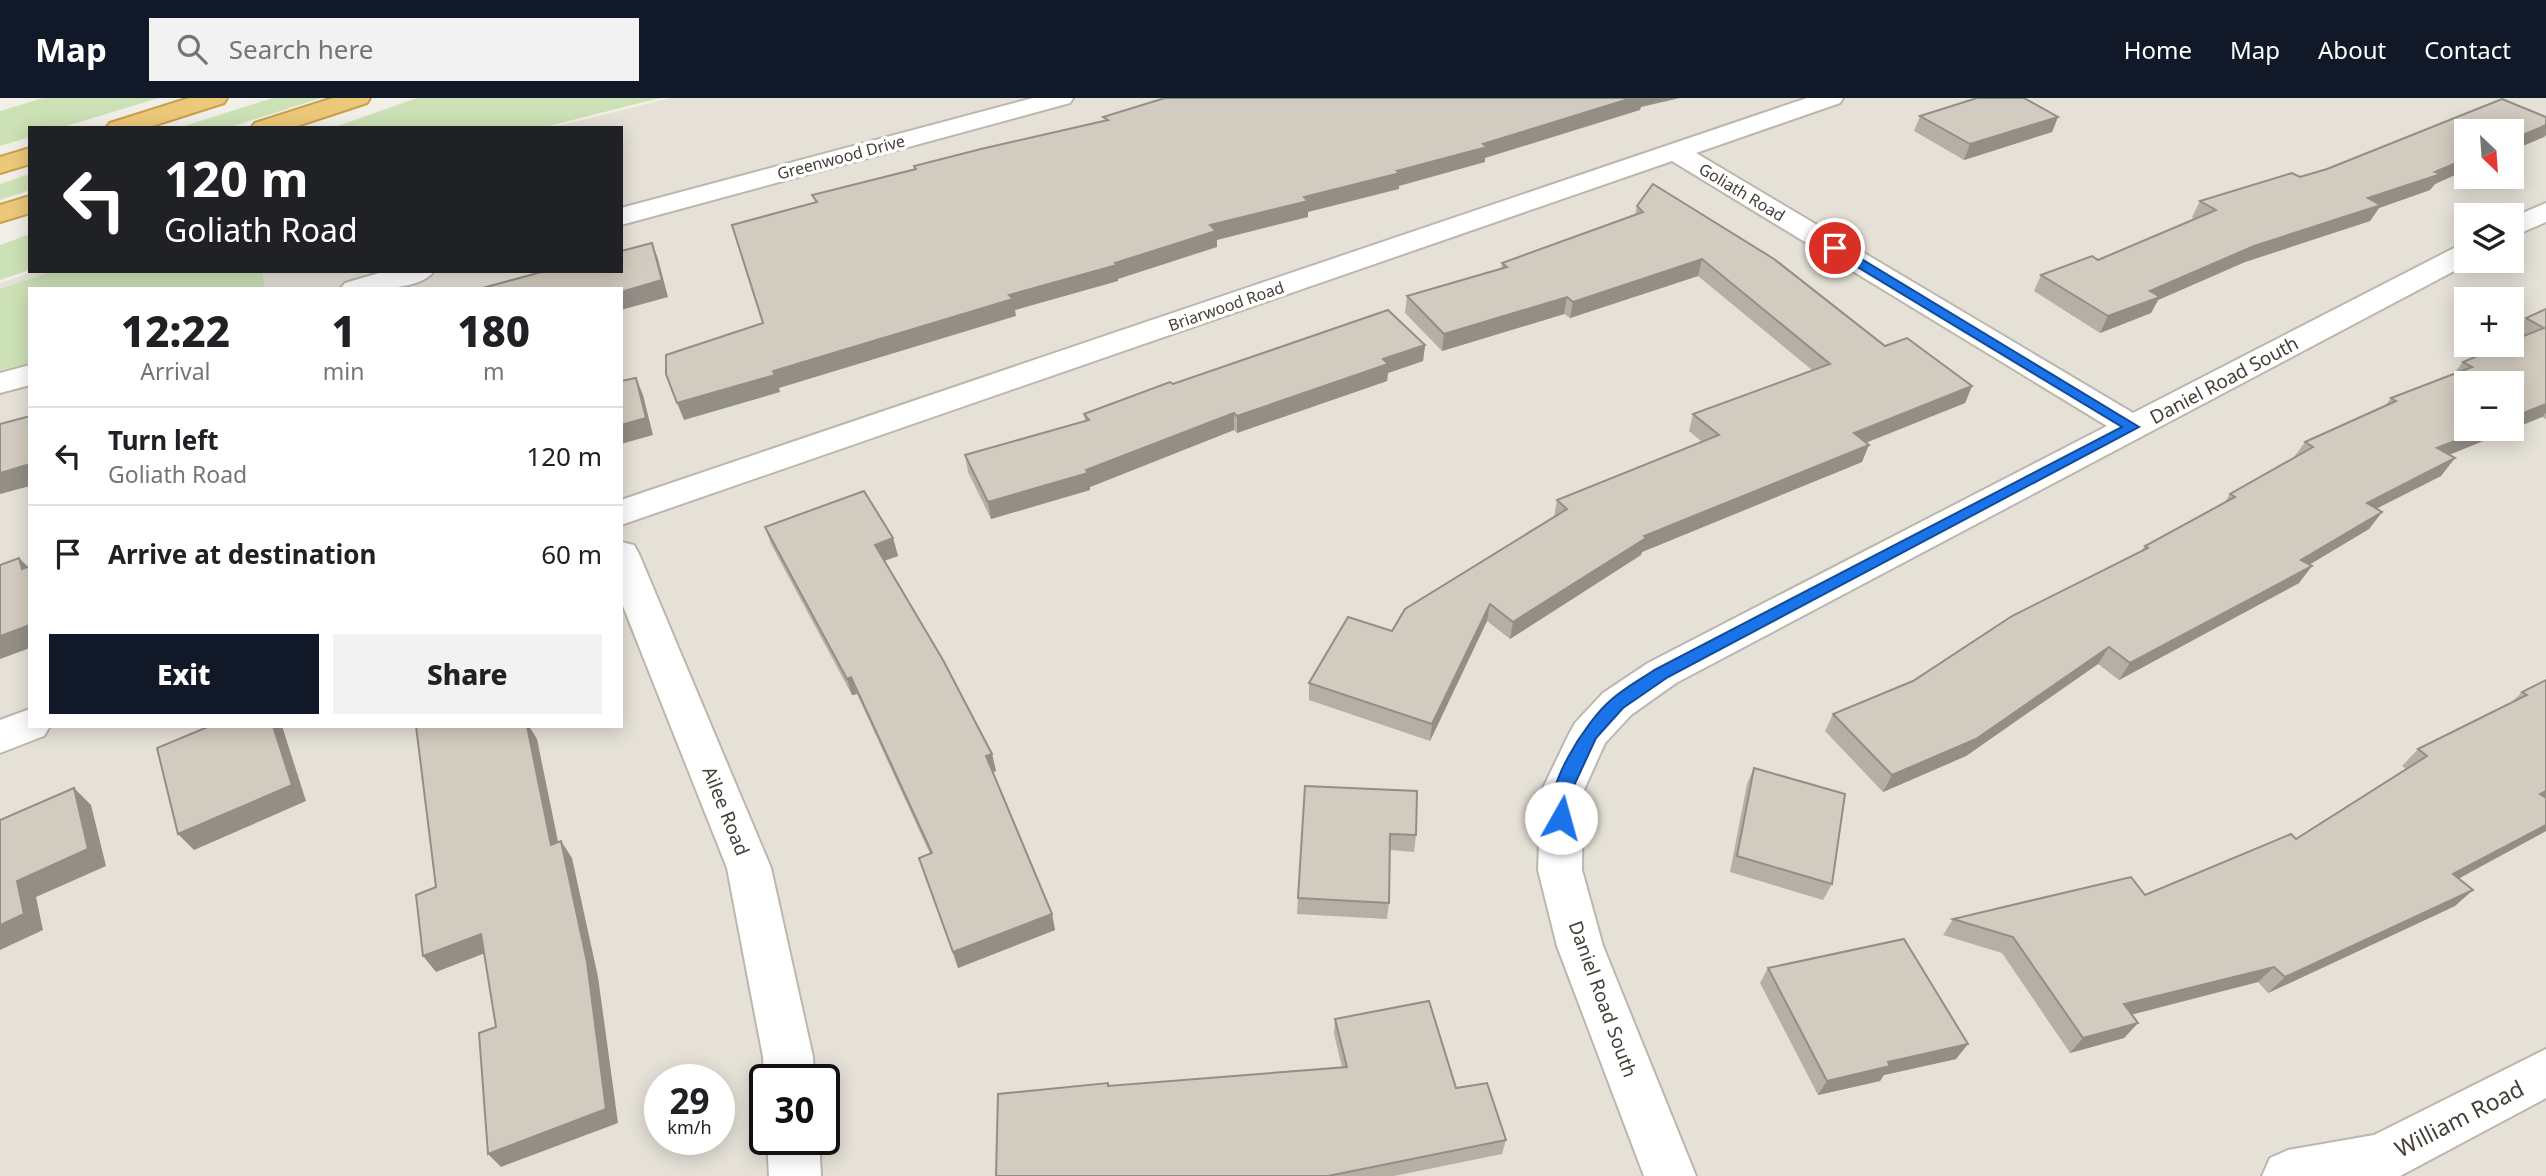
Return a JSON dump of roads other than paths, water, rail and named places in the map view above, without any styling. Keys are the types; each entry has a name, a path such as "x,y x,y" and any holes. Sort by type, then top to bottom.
{"highway":[{"path":"125,126 215,98"},
{"path":"270,126 358,98"},
{"path":"0,165 28,157"},
{"path":"0,214 28,205"}],"street":[{"name":"Greenwood Drive","path":"623,216 1062,98"},
{"name":"Briarwood Road","path":"623,512 1831,98"},
{"name":"Goliath Road","path":"1675,152 2132,427"},
{"path":"2524,222 2546,211"},
{"name":"Daniel Road South","path":"1670,1176 1580,946 1560,870 1562,792 1589,734 1617,704 1662,673 2454,259"},
{"path":"362,287 413,273"},
{"path":"0,383 28,376"},
{"name":"Ailee Road","path":"623,559 749,868 788,1064"},
{"path":"0,737 28,726"},
{"name":"William Road","path":"2288,1176 2380,1159 2546,1072"},
{"path":"794,1155 795,1176"}]}
